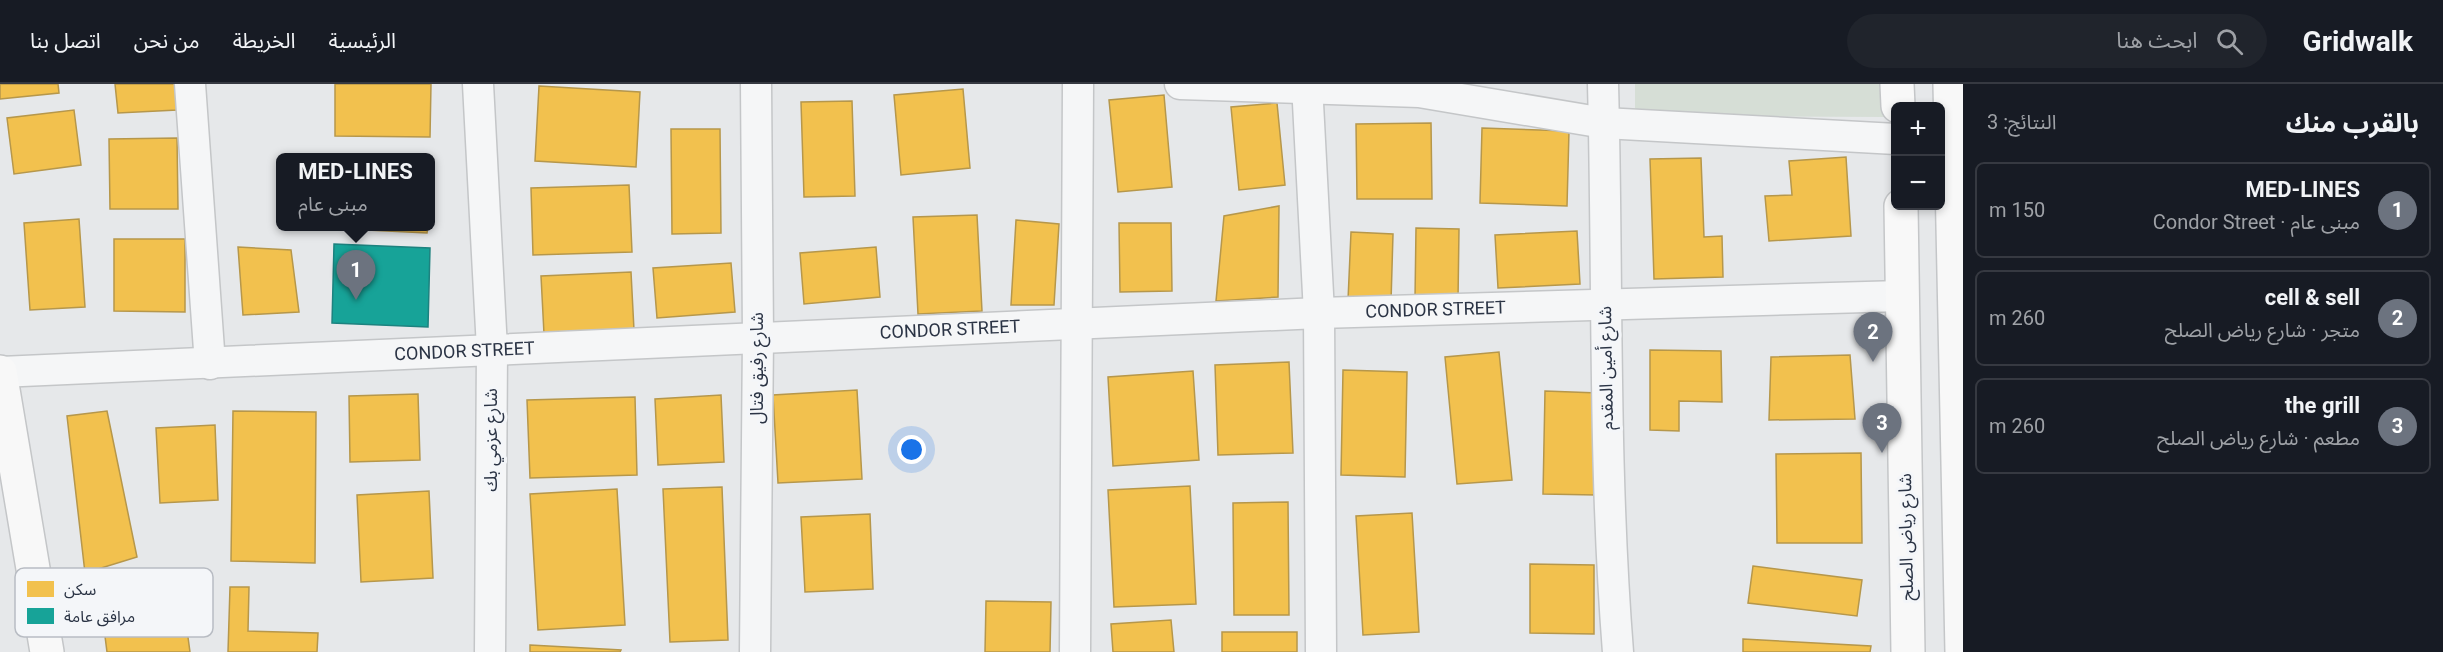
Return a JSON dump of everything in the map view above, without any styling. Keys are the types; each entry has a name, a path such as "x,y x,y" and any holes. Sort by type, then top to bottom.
{"street":[{"path":"190,84 210,363"},
{"name":"شارع عزمي بك","path":"478,84 492,349 490,652"},
{"name":"شارع رفيق فتال","path":"755,652 758,337 756,84"},
{"path":"1075,652 1078,84"},
{"path":"1180,84 1419,92 1604,123 1891,139"},
{"name":"شارع أمين المقدم","path":"1603,84 1605,305 1612,574 1618,652"},
{"path":"1897,84 1898,102"},
{"path":"1950,84 1958,226 1962,652"},
{"path":"1307,87 1319,312 1321,652"},
{"name":"شارع رياض الصلح","path":"1901,210 1908,652"},
{"name":"CONDOR STREET","path":"0,372 1319,312 1901,296"},
{"path":"0,372 10,493 27,568"},
{"path":"44,637 47,652"}],"shaded area":[{"path":"1635,84 1889,84 1889,117 1635,116"}],"building: سكن":[{"path":"0,84 58,84 59,93 0,99"},
{"path":"115,84 175,84 177,110 118,113"},
{"path":"335,84 431,84 430,137 335,136"},
{"path":"539,86 640,92 636,167 535,161"},
{"path":"963,89 970,168 901,175 894,95"},
{"path":"1164,95 1172,187 1118,192 1109,100"},
{"path":"852,101 855,196 804,197 801,102"},
{"path":"1277,103 1285,185 1239,190 1231,107"},
{"path":"74,110 81,165 14,174 7,118"},
{"path":"1431,123 1432,199 1357,199 1356,124"},
{"path":"1482,128 1569,131 1567,206 1480,203"},
{"path":"671,129 720,129 721,233 672,234"},
{"path":"177,138 178,209 110,209 109,139"},
{"path":"1846,157 1851,236 1769,241 1765,196 1792,195 1789,161"},
{"path":"1701,158 1704,237 1722,236 1723,277 1654,279 1650,159"},
{"path":"629,185 632,252 533,255 531,188"},
{"path":"1279,206 1278,297 1216,301 1224,216"},
{"path":"977,215 982,311 918,314 913,217"},
{"path":"79,219 85,307 30,310 24,223"},
{"path":"1016,220 1059,224 1054,305 1011,305"},
{"path":"1119,223 1171,223 1172,291 1120,292"},
{"path":"1416,228 1459,229 1458,300 1415,299"},
{"path":"386,231 427,231 427,233"},
{"path":"1577,231 1580,284 1498,288 1495,235"},
{"path":"1351,232 1393,234 1391,302 1348,300"},
{"path":"114,239 185,239 185,312 114,311"},
{"path":"238,247 291,250 299,312 243,315"},
{"path":"876,247 880,297 804,304 800,253"},
{"path":"731,263 735,312 657,318 653,268"},
{"path":"631,272 634,330 544,334 541,276"},
{"path":"1650,350 1721,351 1722,402 1679,401 1679,431 1650,430"},
{"path":"1499,352 1512,480 1457,484 1445,357"},
{"path":"1850,355 1855,419 1769,420 1771,357"},
{"path":"1289,362 1293,453 1218,455 1215,365"},
{"path":"1343,370 1407,372 1405,477 1341,475"},
{"path":"1193,371 1199,460 1113,466 1108,377"},
{"path":"857,390 862,479 778,483 773,395"},
{"path":"1545,391 1598,393 1596,495 1543,494"},
{"path":"418,394 420,460 350,462 349,396"},
{"path":"721,395 724,462 658,465 655,399"},
{"path":"635,397 637,475 530,478 527,400"},
{"path":"107,411 137,557 101,568 84,568 67,416"},
{"path":"233,411 316,412 315,563 231,561"},
{"path":"215,425 218,500 160,503 156,428"},
{"path":"1861,453 1862,543 1777,543 1776,454"},
{"path":"1190,486 1196,604 1114,607 1108,490"},
{"path":"722,487 728,640 670,642 663,489"},
{"path":"617,489 625,625 538,630 530,494"},
{"path":"429,491 433,578 361,582 357,495"},
{"path":"1288,502 1289,615 1234,615 1233,503"},
{"path":"1412,513 1419,632 1363,635 1356,516"},
{"path":"870,514 873,589 805,592 801,517"},
{"path":"1530,564 1594,565 1594,634 1530,633"},
{"path":"1753,566 1862,580 1857,616 1748,603"},
{"path":"230,587 249,587 248,631 318,633 317,652 228,652"},
{"path":"986,601 1051,602 1050,652 985,652"},
{"path":"1171,620 1174,652 1113,652 1111,624"},
{"path":"1222,632 1297,632 1297,652 1222,652"},
{"path":"105,637 188,637 190,652 107,652"},
{"path":"1743,639 1871,646 1870,652 1743,652"},
{"path":"530,645 621,650 620,652 530,652"}],"building: مرافق عامة":[{"path":"334,244 430,248 428,327 332,323"}],"place":[{"name":"MED-LINES","path":"356,300"},
{"name":"cell & sell","path":"1873,362"},
{"name":"the grill","path":"1882,453"}]}
